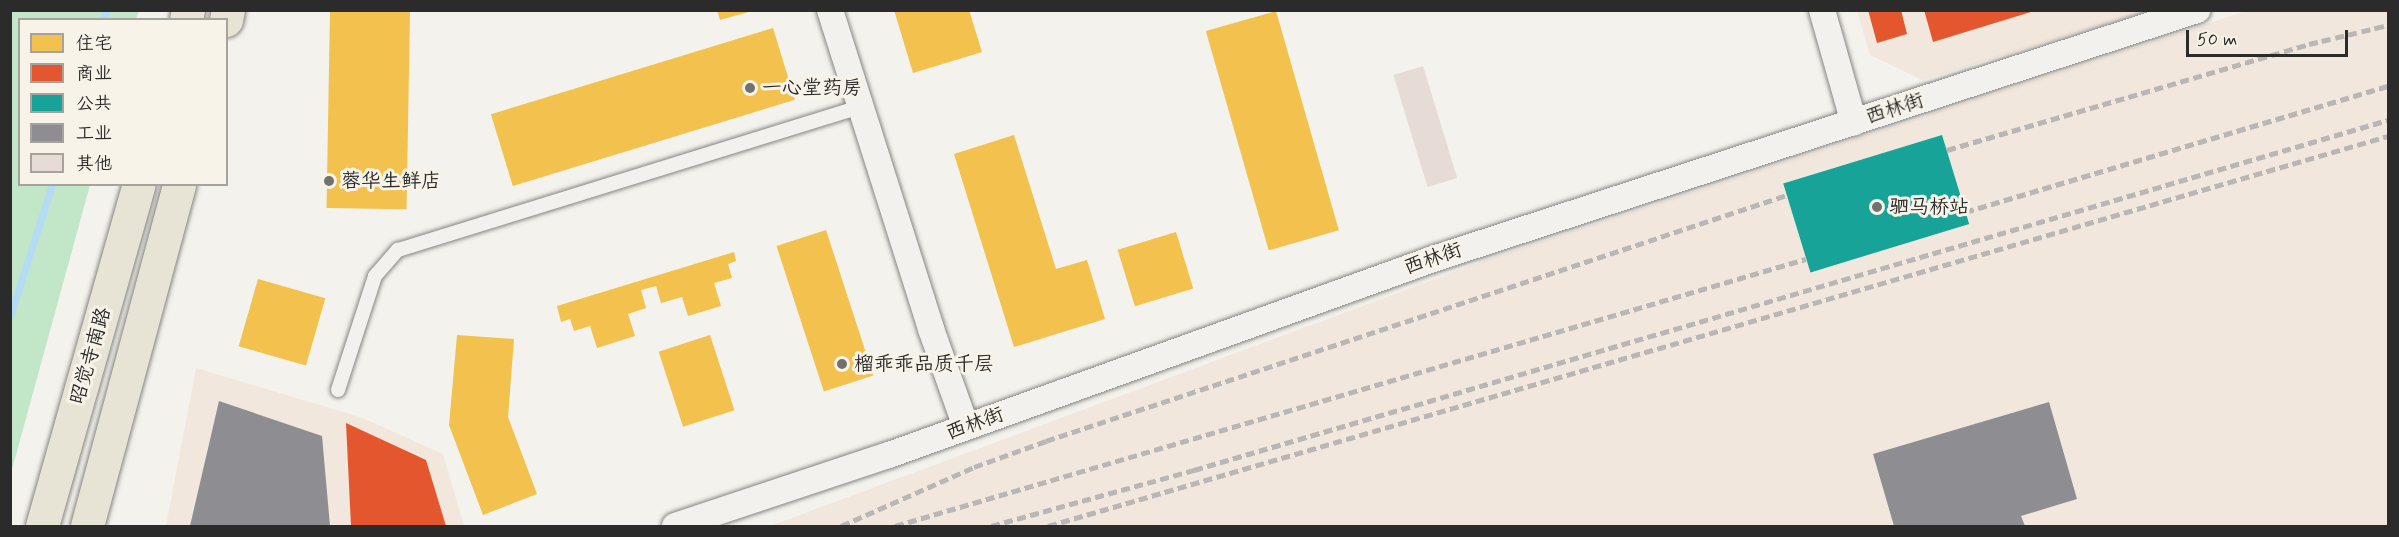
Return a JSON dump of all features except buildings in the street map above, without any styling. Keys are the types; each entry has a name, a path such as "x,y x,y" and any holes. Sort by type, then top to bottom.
{"main road":[{"name":"昭觉寺南路","path":"42,526 138,186"},
{"name":"昭觉寺南路","path":"87,526 178,186"}],"street":[{"path":"830,10 931,329 966,427"},
{"path":"1822,10 1854,123"},
{"name":"西林街","path":"675,526 966,427 1432,259 2197,10"}],"lane":[{"path":"338,390 375,276 398,250 860,107"}],"shaded area":[{"path":"1857,11 2149,11 1922,80 1870,55"},
{"path":"2246,11 2388,11 2388,526 770,526 1497,256"},
{"path":"196,368 360,417 443,454 464,526 166,526"}],"green space":[{"path":"11,10 139,11 136,18 18,18 18,186 90,186 11,473"}],"waterway":[{"path":"104,18 106,10"},
{"path":"10,316 51,186"}],"railway":[{"path":"1947,150 2309,44 2388,25"},
{"path":"1965,212 2388,86"},
{"path":"991,526 1194,470 2388,120"},
{"path":"1048,526 2388,136"},
{"path":"841,526 974,467 1046,441 1787,195"},
{"path":"895,526 1806,259"}],"place":[{"name":"一心堂药房","path":"750,88"},
{"name":"蓉华生鲜店","path":"329,181"},
{"name":"驷马桥站","path":"1877,207"},
{"name":"榴乖乖品质千层","path":"842,364"}]}
